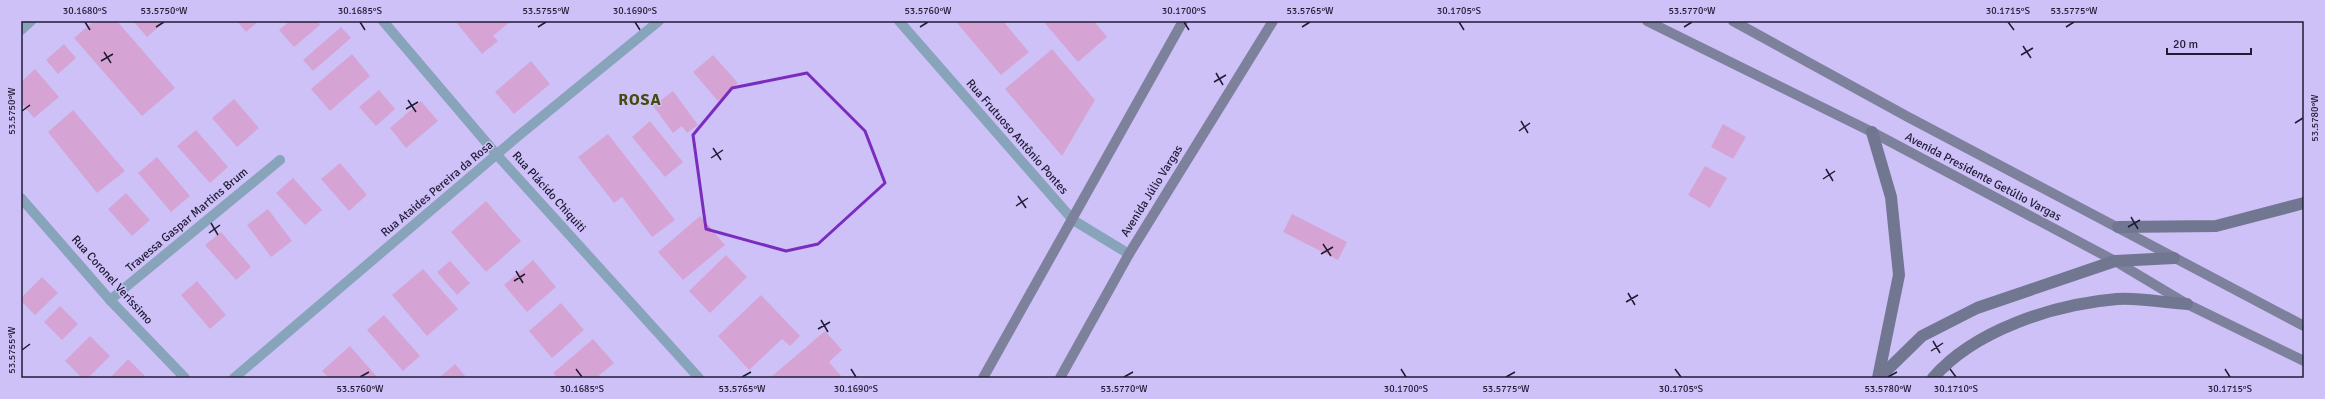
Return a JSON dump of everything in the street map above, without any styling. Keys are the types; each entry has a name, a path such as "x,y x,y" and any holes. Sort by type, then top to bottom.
{"highway":[{"path":"1872,132 1891,197 1899,275 1879,378"},
{"path":"2118,227 2216,226 2304,203"},
{"path":"1879,378 1922,336 1977,308 2115,261 2174,258"},
{"path":"1934,378 1946,363 2002,328 2047,311 2118,299 2187,304"}],"main road":[{"path":"983,378 1073,220 1183,21"},
{"name":"Avenida Júlio Vargas","path":"1060,378 1128,254 1272,21"},
{"name":"Avenida Presidente Getúlio Vargas","path":"1647,21 1872,132 2115,261 2187,304 2304,361"},
{"name":"Avenida Presidente Getúlio Vargas","path":"1734,21 1908,117 2304,326"}],"street":[{"path":"21,30 31,21"},
{"name":"Rua Plácido Chiquiti","path":"383,21 497,155 699,378"},
{"name":"Rua Ataides Pereira da Rosa","path":"234,378 497,155 659,21"},
{"name":"Rua Frutuoso Antônio Pontes","path":"899,21 1073,220 1128,254"},
{"name":"Travessa Gaspar Martins Brum","path":"110,300 280,160"},
{"name":"Rua Coronel Veríssimo","path":"21,198 110,300 184,378"}],"highlighted area":[{"path":"807,73 865,131 885,183 818,244 786,251 706,229 693,135 732,88"}],"building":[{"path":"94,21 117,21 175,88 142,116 74,38"},
{"path":"133,21 166,21 147,37"},
{"path":"237,21 259,21 246,32"},
{"path":"290,21 317,21 320,25 294,47 279,30"},
{"path":"455,21 511,21 493,36 498,41 482,54"},
{"path":"959,21 1003,21 1029,52 1001,75 957,23"},
{"path":"1043,21 1094,21 1107,37 1078,62"},
{"path":"341,27 351,38 313,71 303,60"},
{"path":"64,44 76,58 58,74 46,60"},
{"path":"1052,49 1095,100 1062,156 1005,89"},
{"path":"352,54 370,76 330,111 311,89"},
{"path":"713,55 738,83 718,101 693,72"},
{"path":"531,61 550,84 514,114 495,92"},
{"path":"35,69 59,97 34,118 21,103 21,82"},
{"path":"379,90 395,109 376,126 359,107"},
{"path":"673,91 698,125 687,133 682,126 673,133 653,106"},
{"path":"234,99 259,128 237,147 212,118"},
{"path":"421,101 438,121 406,148 390,128"},
{"path":"73,110 125,171 97,193 48,132"},
{"path":"650,121 683,162 665,177 632,137"},
{"path":"1723,124 1746,137 1733,159 1711,147"},
{"path":"196,130 228,167 210,183 177,146"},
{"path":"608,134 675,220 652,237 622,197 614,203 578,157"},
{"path":"157,157 190,196 171,212 138,173"},
{"path":"340,163 367,195 349,211 321,179"},
{"path":"1705,166 1727,178 1710,208 1688,195"},
{"path":"293,178 322,210 305,225 276,193"},
{"path":"126,193 150,220 132,236 108,209"},
{"path":"486,201 521,241 486,272 451,232"},
{"path":"268,209 292,241 271,257 247,225"},
{"path":"1292,214 1347,242 1338,260 1283,232"},
{"path":"700,216 725,245 683,280 658,252"},
{"path":"221,232 251,267 236,280 205,245"},
{"path":"726,255 747,277 710,313 689,291"},
{"path":"533,260 556,287 527,312 504,285"},
{"path":"450,261 470,283 457,295 437,272"},
{"path":"423,269 458,309 427,336 392,295"},
{"path":"42,277 58,293 35,315 21,301 21,298"},
{"path":"197,281 226,315 210,329 181,295"},
{"path":"761,295 800,336 790,346 782,339 749,370 718,336"},
{"path":"561,303 584,330 552,358 529,331"},
{"path":"60,306 78,324 62,340 44,322"},
{"path":"384,315 420,356 403,371 367,330"},
{"path":"825,331 842,350 829,362 842,377 771,377"},
{"path":"90,336 110,356 88,378 82,378 65,361"},
{"path":"593,339 614,363 596,378 557,378 553,373"},
{"path":"350,346 378,378 329,378 322,371"},
{"path":"128,359 147,378 110,378"},
{"path":"455,364 467,378 439,378"}],"district":[{"name":"ROSA","path":"640,100"}]}
